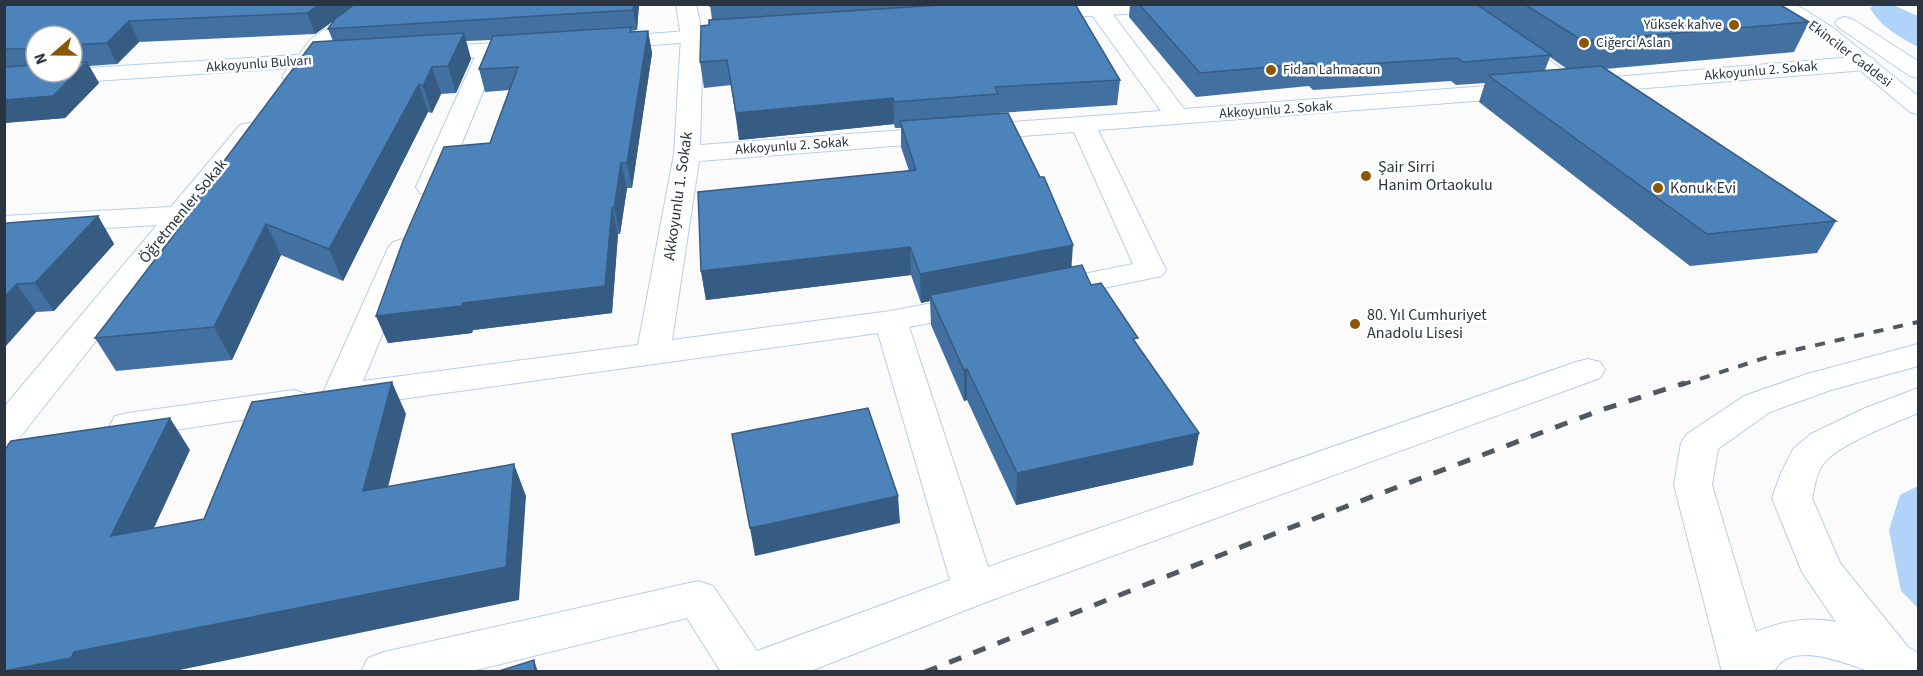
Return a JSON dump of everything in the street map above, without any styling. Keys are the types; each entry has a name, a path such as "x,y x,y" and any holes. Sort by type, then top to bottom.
{"street":[{"name":"Öğretmenler Sokak","path":"4,432 312,52 375,4"},
{"path":"1013,14 1096,7 1197,4"},
{"path":"1452,4 1574,87"},
{"name":"Ekinciler Caddesi","path":"1780,4 1826,31 1918,107"},
{"name":"Ekinciler Caddesi","path":"1817,4 1918,71"},
{"path":"1096,7 1178,117"},
{"path":"589,34 689,20 760,23"},
{"name":"Akkoyunlu 1. Sokak","path":"654,351 687,154 689,20"},
{"path":"547,37 489,50 412,46 547,37"},
{"name":"Akkoyunlu Bulvarı","path":"84,58 359,50"},
{"path":"340,395 489,50"},
{"name":"Akkoyunlu Bulvarı","path":"4,80 312,52"},
{"path":"4,62 24,61"},
{"name":"Akkoyunlu 2. Sokak","path":"687,154 1865,63"},
{"path":"97,429 654,351 891,321 1151,270 1083,124"},
{"path":"4,225 181,215"},
{"path":"891,321 974,589"},
{"path":"1745,672 1693,485 1700,443 1757,404 1819,382 1918,355"},
{"path":"754,672 974,589 1588,370"},
{"path":"1902,666 1823,572 1792,498 1806,456 1831,440 1918,400"},
{"path":"4,442 39,438"},
{"path":"384,672 698,598 746,672"},
{"path":"1751,672 1751,668 1763,649 1786,639 1816,638 1852,644 1902,666"}],"shaded area":[{"path":"1877,4 1893,5 1918,16 1918,47 1897,35 1880,21 1870,8"},
{"path":"1918,486 1918,608 1901,591 1889,530 1900,495"}],"building":[{"path":"321,4 307,13 129,21 107,43 84,44 84,24 24,24 24,49 4,49 4,5"},
{"path":"355,4 634,4 633,10 328,29 335,19"},
{"path":"956,4 1075,4 1120,80 995,87 998,94 894,102 893,98 736,113 727,60 700,62 701,26 709,25 709,20"},
{"path":"1139,4 1476,4 1551,55 1463,62 1458,58 1318,67 1314,63 1200,73"},
{"path":"1524,4 1779,4 1809,22 1583,41"},
{"path":"631,27 630,32 648,31 627,163 621,163 614,208 612,208 605,286 376,316 403,241 444,147 490,143 518,67 479,69 493,36"},
{"path":"464,33 448,66 432,67 423,86 419,84 329,249 266,224 214,327 95,338 186,219 180,220 313,42"},
{"path":"24,66 24,84 65,84 53,96 4,100 4,67"},
{"path":"1601,66 1836,221 1707,234 1488,75"},
{"path":"1008,113 1040,177 1044,177 1073,245 920,274 910,247 701,271 698,192 916,170 900,121"},
{"path":"98,216 35,283 17,284 4,297 4,225"},
{"path":"1082,265 1091,285 1101,283 1138,338 1133,339 1199,433 1017,473 967,369 964,370 930,295"},
{"path":"392,382 363,491 514,464 506,567 74,652 71,658 4,671 4,451 11,441 170,418 111,536 204,519 252,402"},
{"path":"868,408 898,496 750,528 732,434"},
{"path":"534,660 535,672 496,672"}],"railway":[{"path":"1681,385 1777,354 1918,322"},
{"path":"925,672 1279,532 1601,410 1685,383"}],"place":[{"name":"Yüksek kahve","path":"1734,25"},
{"name":"Ciğerci Aslan","path":"1584,43"},
{"name":"Fidan Lahmacun","path":"1271,70"},
{"name":"Şair Sirri Hanim Ortaokulu","path":"1366,176"},
{"name":"Konuk Evi","path":"1658,188"},
{"name":"80. Yıl Cumhuriyet Anadolu Lisesi","path":"1355,324"}]}
